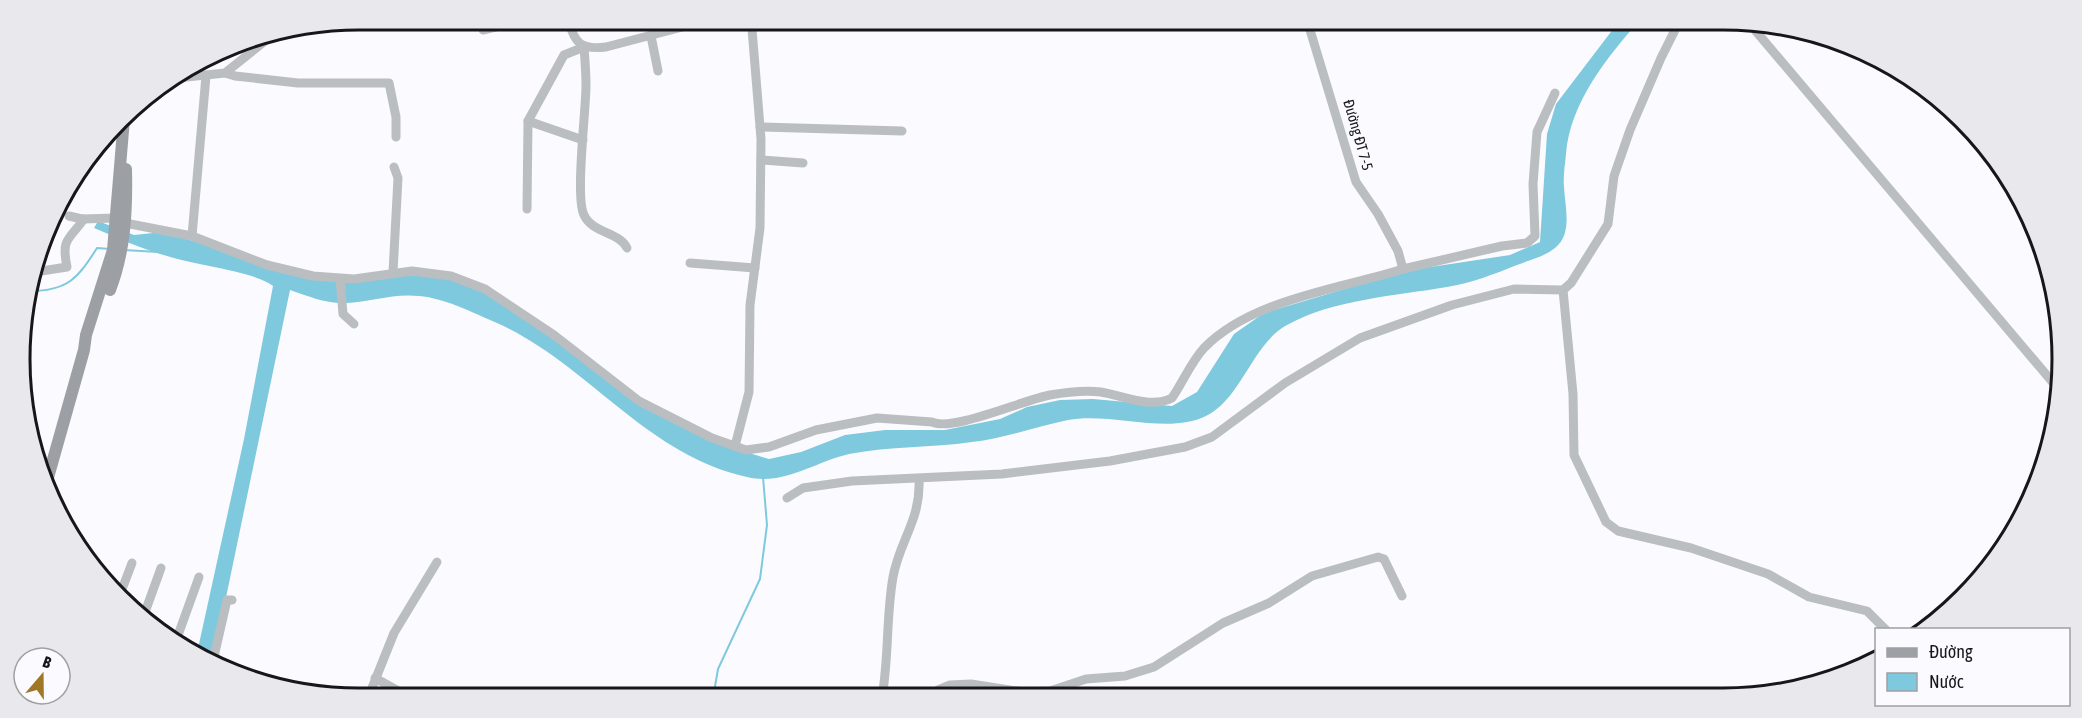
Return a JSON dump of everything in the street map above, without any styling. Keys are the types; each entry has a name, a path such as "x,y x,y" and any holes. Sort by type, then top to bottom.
{"main road":[{"path":"49,470 84,350 92,337 111,277 120,223 123,129"}],"street":[{"path":"572,30 584,47 586,84 583,213 591,226 623,241 627,248"},
{"path":"527,209 528,121 564,55 584,47 606,47 673,30"},
{"path":"735,446 749,392 750,306 760,228 760,127 752,30"},
{"name":"Đường ĐT 7-5","path":"1310,30 1356,182 1378,214 1398,251 1403,268"},
{"path":"787,498 803,488 852,481 1002,474 1110,461 1185,447 1212,438 1285,383 1360,338 1441,308 1503,292 1563,290 1572,283 1608,225 1614,176 1660,57 1675,30"},
{"path":"1757,32 2051,380"},
{"path":"651,36 658,71"},
{"path":"225,73 260,45"},
{"path":"189,77 225,73 298,83 389,83 396,117 396,137"},
{"path":"192,236 206,76"},
{"path":"69,216 192,236 267,265 340,280 412,271 451,276 485,290 583,355 619,388 639,401 712,438 746,450 769,447 816,430 877,418 932,422 939,426 959,423 1026,400 1072,392 1102,392 1133,401 1165,402 1172,398 1204,347 1262,311 1403,268 1527,243 1535,236 1534,152 1537,132 1555,93"},
{"path":"528,121 583,140"},
{"path":"760,127 902,131"},
{"path":"761,160 803,163"},
{"path":"393,272 398,178 394,167"},
{"path":"42,271 67,267 63,246 84,219"},
{"path":"690,263 755,268"},
{"path":"340,280 343,314 354,324"},
{"path":"1563,290 1573,394 1574,455 1606,522 1618,531 1691,548 1768,574 1809,597 1868,611 1885,628"},
{"path":"883,688 893,577 901,548 918,509 919,479"},
{"path":"1059,688 1086,679 1125,676 1154,667 1223,623 1259,609 1312,576 1378,557 1384,559 1402,596"},
{"path":"372,688 394,633 437,562"},
{"path":"123,588 132,563"},
{"path":"146,609 161,568"},
{"path":"178,634 199,577"},
{"path":"214,655 224,609 227,600 232,600"},
{"path":"375,678 393,688"},
{"path":"943,688 950,685 971,684 997,688"}],"water":[{"path":"1612,30 1631,30 1603,65 1582,99 1575,117 1569,135 1564,175 1566,228 1561,242 1555,248 1536,258 1465,283 1345,304 1305,316 1275,334 1255,357 1229,397 1218,408 1206,416 1174,424 1085,418 1068,420 984,440 849,454 786,476 761,479 747,477 711,466 678,449 647,429 560,361 529,340 459,306 429,297 410,295 339,303 290,290 214,655 198,646 244,439 273,286 252,276 178,259 139,247 94,228 98,221 134,235 163,232 324,280 393,274 451,278 489,293 645,402 735,449 769,459 801,452 845,435 885,430 945,430 1000,419 1027,407 1060,400 1093,399 1172,406 1197,392 1234,334 1264,313 1424,268 1510,255 1540,242 1547,134 1556,104"}],"waterway":[{"path":"37,290 54,288 71,281 97,248 110,249"},
{"path":"124,250 158,252"},
{"path":"715,688 718,669 760,579 767,525 763,477"}]}
